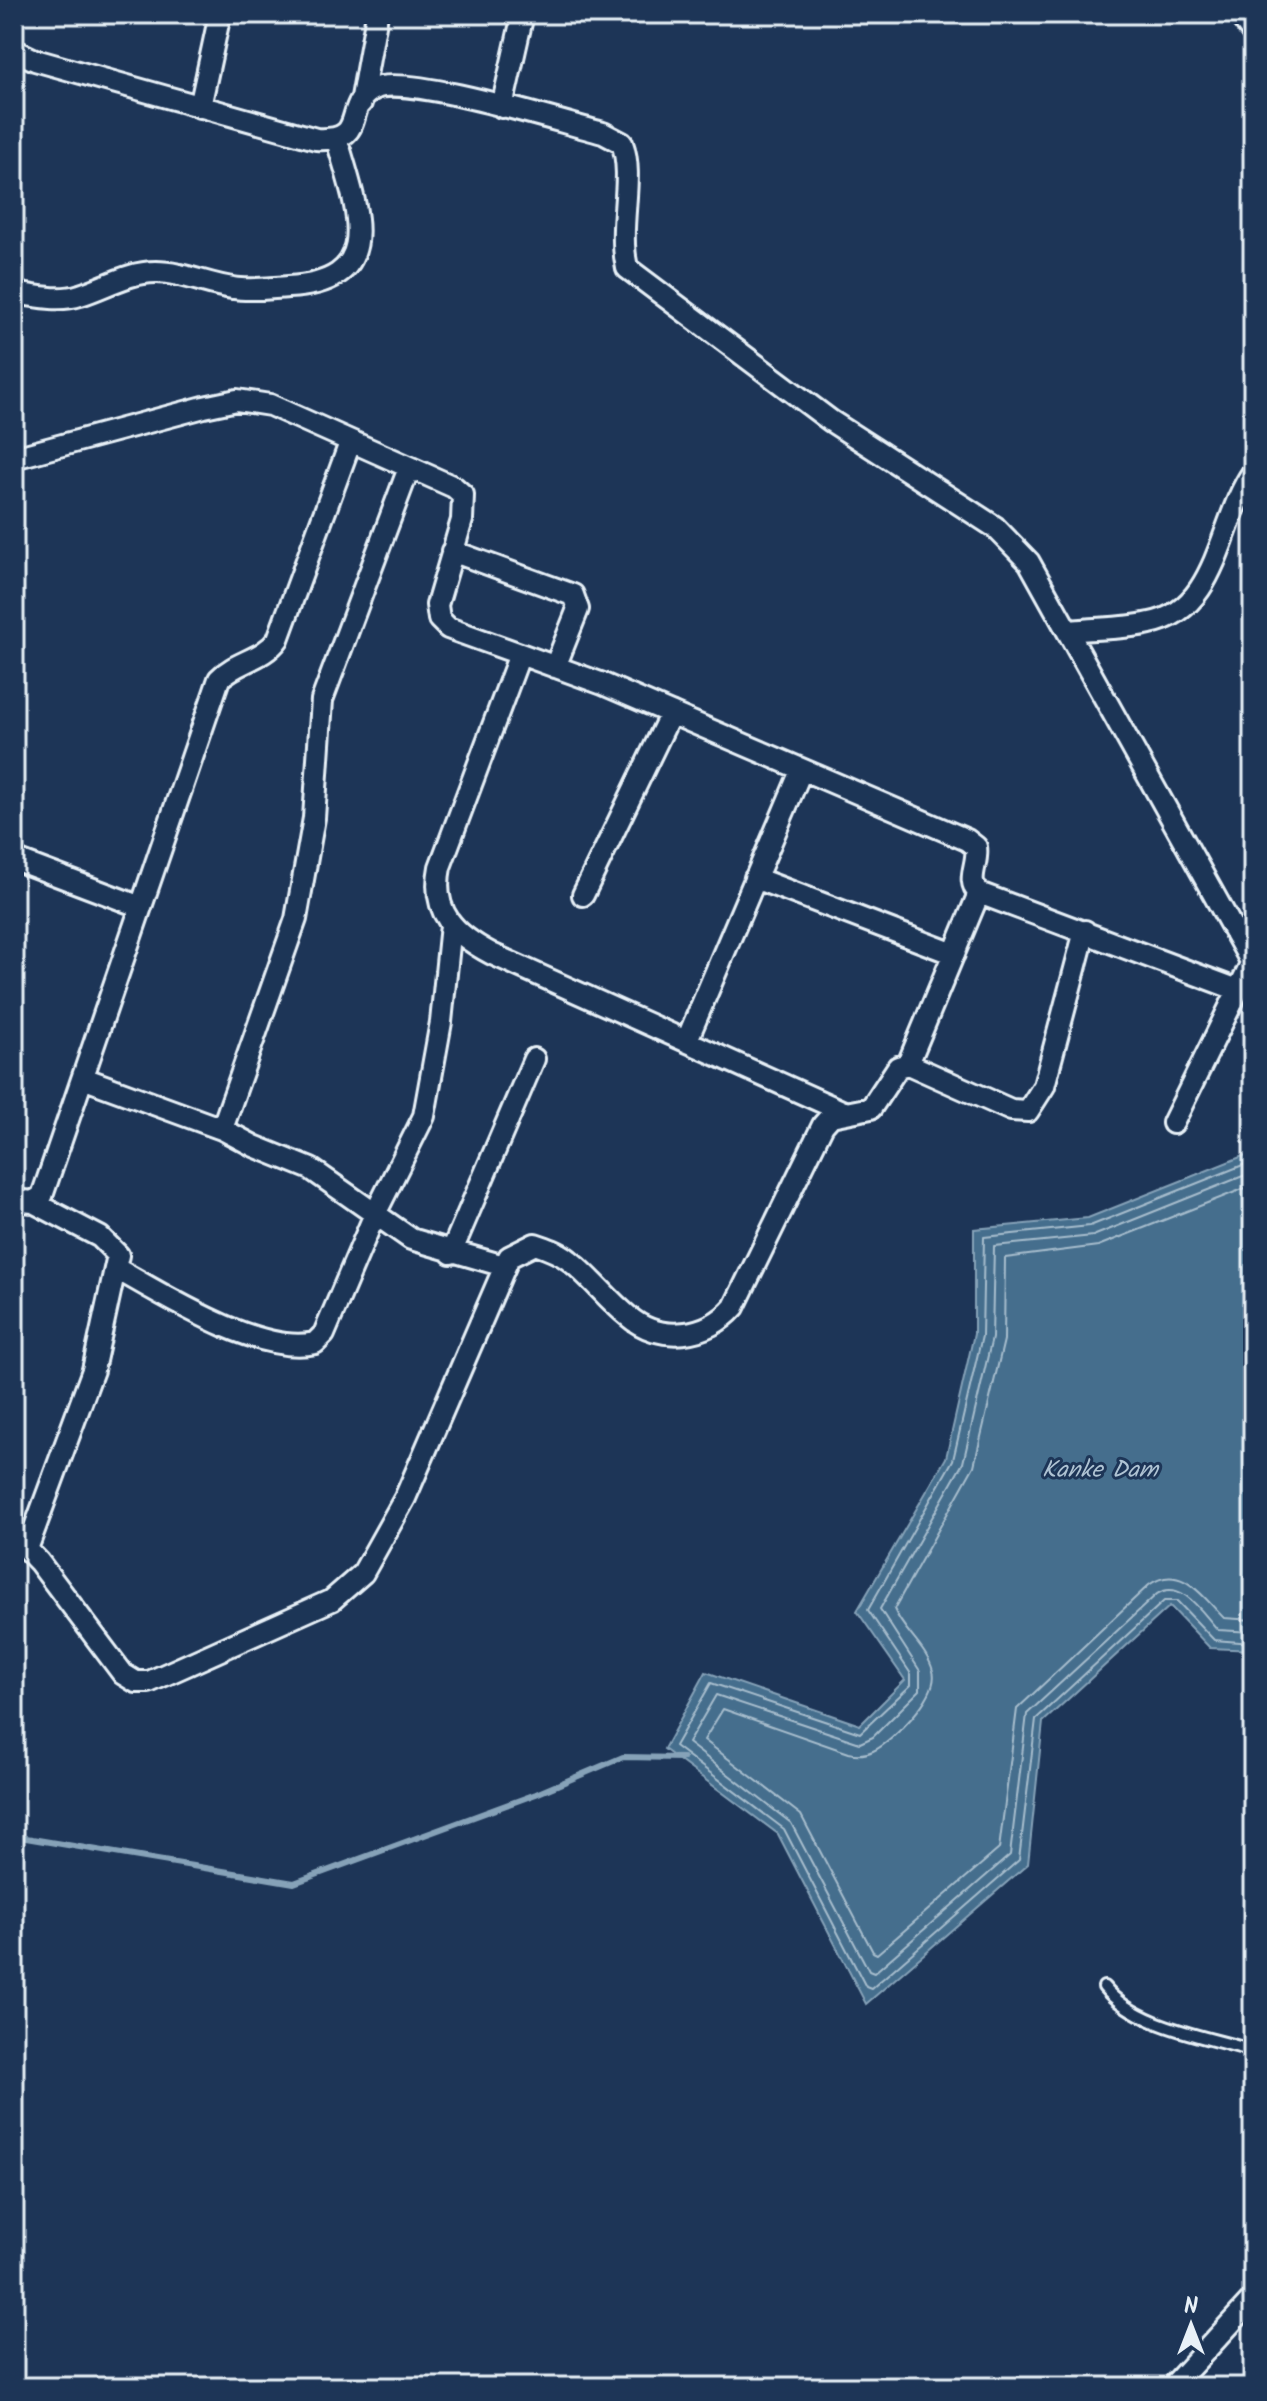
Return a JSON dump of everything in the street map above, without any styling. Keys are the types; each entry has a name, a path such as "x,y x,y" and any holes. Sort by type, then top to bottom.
{"street":[{"path":"200,107 220,14"},
{"path":"14,50 35,60 200,107 316,139 337,140 348,133 361,103 377,14"},
{"path":"502,107 523,14"},
{"path":"1239,14 1253,33"},
{"path":"361,103 373,89 408,87 603,133 622,143 628,159 621,243 627,268 831,421 995,527 1029,562 1252,964 1173,1123"},
{"path":"14,293 59,299 81,295 135,274 156,272 238,289 313,285 333,279 346,269 357,239 355,204 337,140"},
{"path":"14,458 237,400 270,405 454,487 463,495 465,508 437,605 439,619 466,636 671,713 967,840 976,847 971,879 972,887 979,893 1238,990"},
{"path":"24,1201 42,1196 219,679 241,662 262,655 278,639 350,443"},
{"path":"222,1129 299,906 314,818 322,700 409,468"},
{"path":"1070,631 1151,623 1175,615 1197,595 1214,561 1236,498 1253,472"},
{"path":"452,551 573,595 578,609 555,667"},
{"path":"520,654 440,867 436,887 440,906 451,925 469,942 492,954 844,1112"},
{"path":"583,895 671,713"},
{"path":"687,1040 801,771"},
{"path":"14,859 141,907"},
{"path":"755,878 954,954"},
{"path":"908,1064 979,893"},
{"path":"117,1269 201,1316 285,1344 304,1346 315,1343 324,1334 375,1214 424,1116 441,1022 451,925"},
{"path":"24,1201 113,1246 118,1255 93,1370 21,1543 123,1674 136,1682 149,1682 332,1600 363,1573 405,1498 509,1257 521,1248 535,1244 554,1250 569,1260 631,1319 656,1330 681,1334 706,1330 721,1322 734,1307 823,1125 831,1116 871,1108 898,1067 908,1064 1011,1110 1028,1111 1044,1086 1085,931"},
{"path":"451,1253 534,1059"},
{"path":"83,1078 222,1129 311,1169 411,1239 504,1266"},
{"path":"1172,2387 1253,2299"}],"lane":[{"path":"1104,1987 1115,2001 1133,2012 1253,2051"}],"water":[{"name":"Kanke Dam","path":"1253,1152 1253,1650 1210,1648 1170,1606 1043,1722 1028,1864 866,2004 778,1834 664,1749 706,1672 860,1725 905,1680 857,1611 946,1458 974,1334 974,1229 1088,1218"}],"waterway":[{"path":"14,1836 294,1883 536,1794 623,1757 683,1758"}]}
